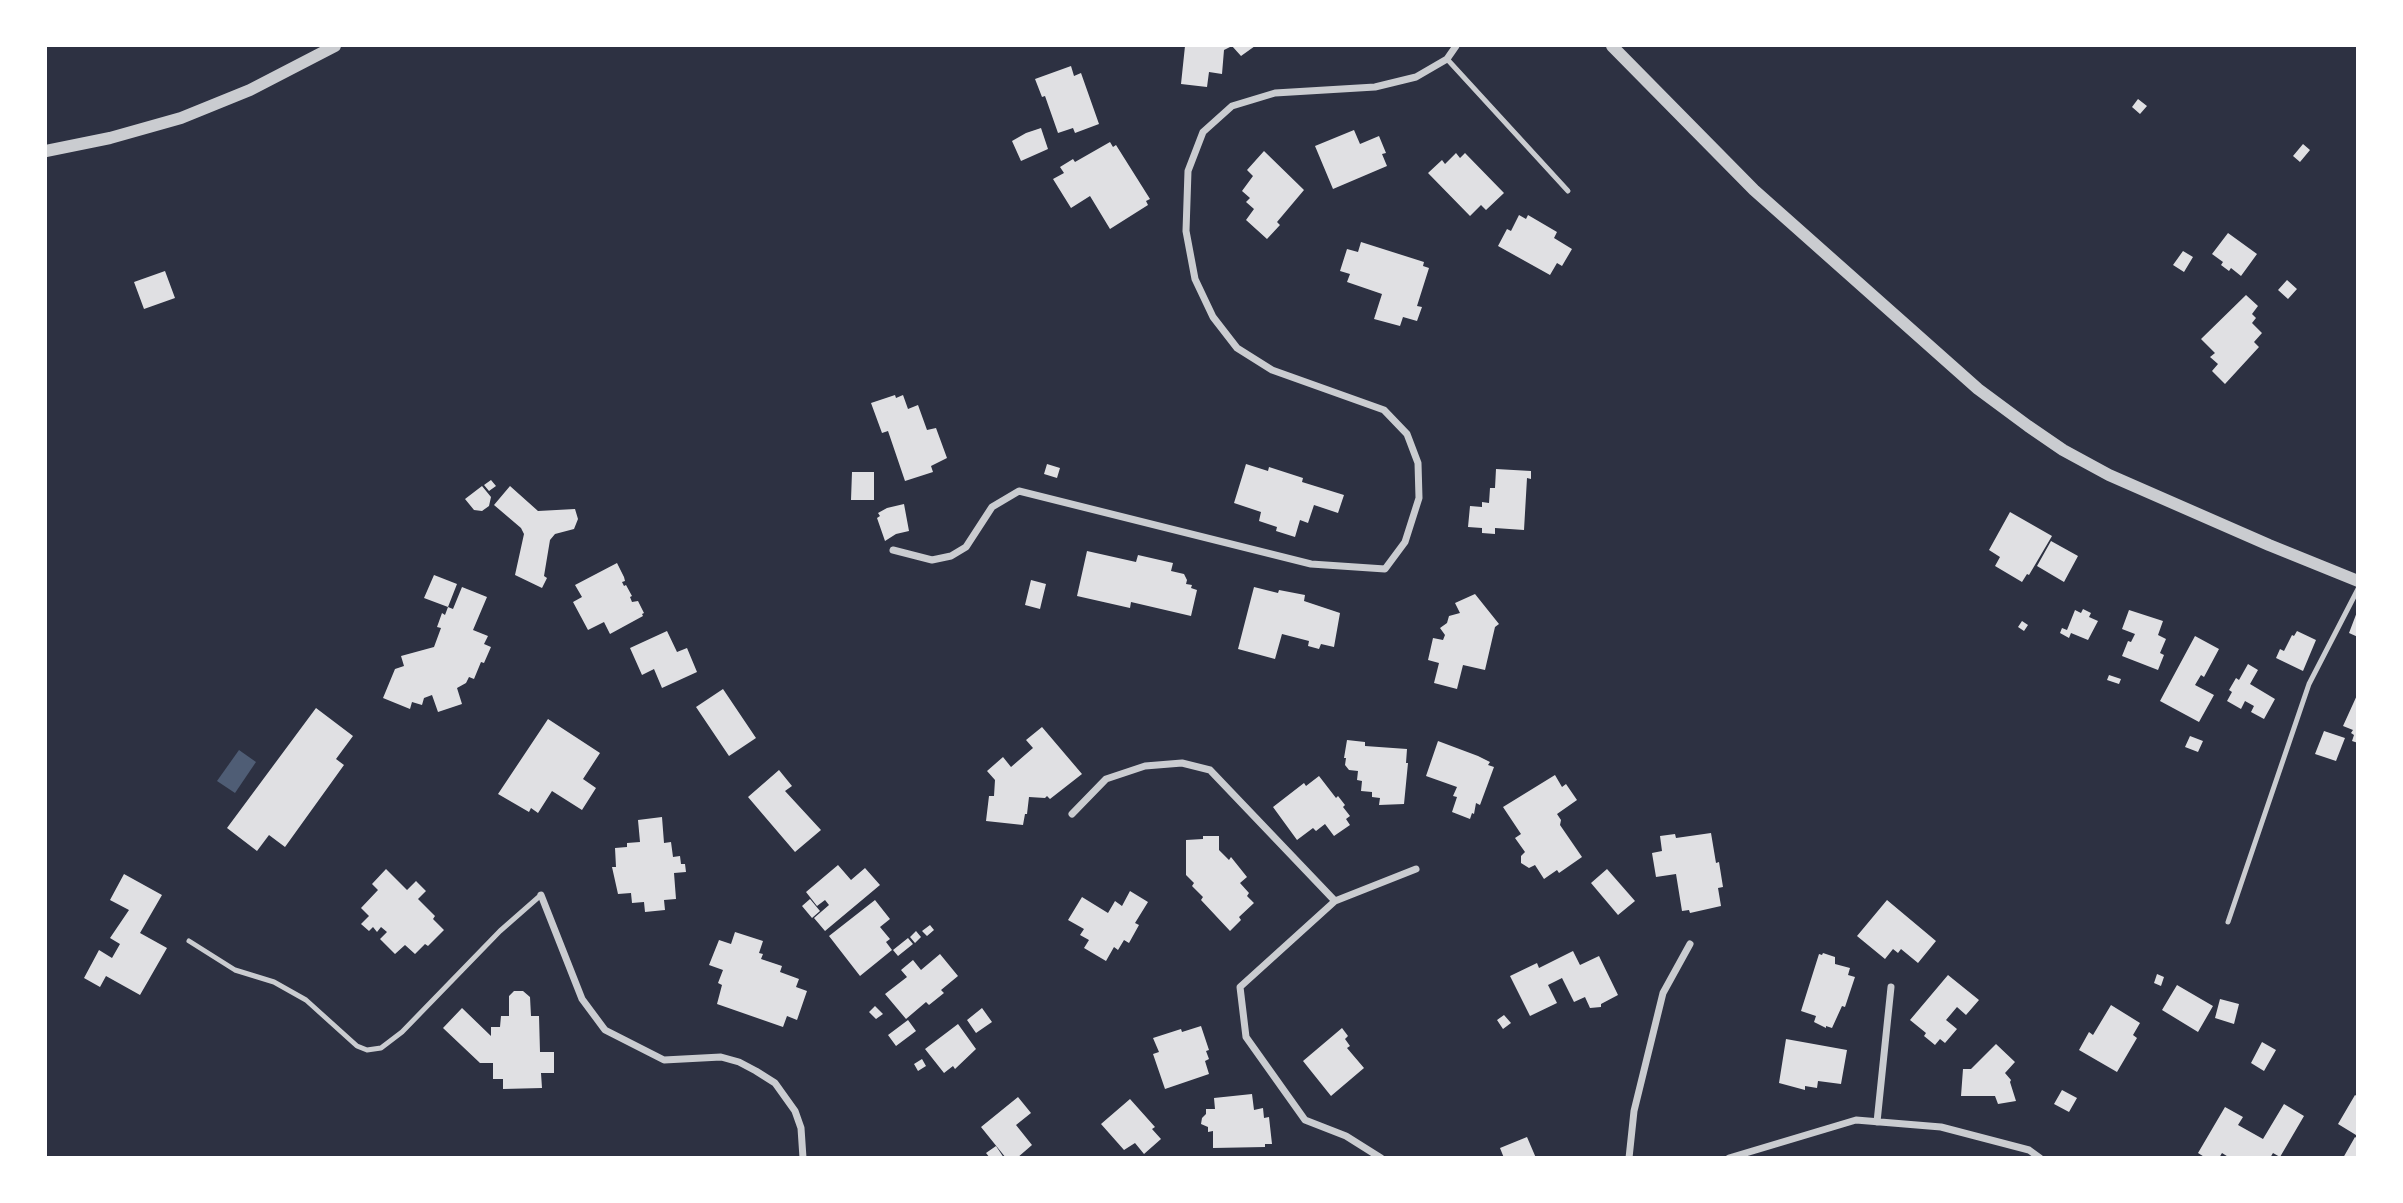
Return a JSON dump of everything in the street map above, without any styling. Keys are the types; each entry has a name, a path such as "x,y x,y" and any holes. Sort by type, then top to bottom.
{"street":[{"path":"46,151 110,138 181,118 250,90 335,46"},
{"path":"893,550 932,559 951,556 966,547 992,507 1019,491 1311,564 1385,569 1405,542 1419,498 1418,463 1407,434 1384,410 1272,370 1237,348 1213,317 1195,279 1186,231 1188,171 1203,132 1232,106 1275,93 1375,87 1416,77 1447,59 1456,46"},
{"path":"1611,47 1754,190 1978,389 2028,426 2063,450 2109,475 2357,581"},
{"path":"1072,814 1106,779 1145,766 1182,764 1210,770 1335,901"},
{"path":"1381,1157 1346,1136 1305,1120 1245,1037 1240,987 1335,901 1416,869"},
{"path":"541,895 582,999 605,1030 664,1060 721,1057 739,1062 775,1083 795,1111 801,1128 803,1157"},
{"path":"1629,1157 1634,1111 1662,993 1690,944"},
{"path":"1877,1122 1891,987"},
{"path":"1728,1157 1856,1120 1941,1127 2029,1150 2040,1157"}],"lane":[{"path":"1447,59 1568,191"},
{"path":"2228,922 2309,684 2357,589"},
{"path":"189,941 235,970 274,982 306,1000 357,1046 367,1050 381,1048 402,1032 500,931 541,895"}],"water":[{"path":"239,750 256,762 235,793 217,781"}],"building":[{"path":"1185,46 1232,46 1224,50 1222,74 1209,72 1207,87 1181,84"},
{"path":"1232,46 1255,46 1241,56"},
{"path":"1071,66 1074,76 1081,73 1099,124 1075,133 1073,128 1058,133 1045,96 1042,97 1035,79"},
{"path":"2138,99 2147,106 2140,114 2132,107"},
{"path":"1041,128 1048,149 1021,161 1012,141"},
{"path":"1354,130 1360,144 1379,136 1386,153 1382,154 1387,166 1333,189 1315,146"},
{"path":"1110,142 1113,147 1116,145 1150,199 1146,201 1148,205 1110,229 1090,196 1071,208 1053,179 1064,173 1060,167 1073,159 1075,162"},
{"path":"2303,144 2310,150 2300,162 2293,156"},
{"path":"1264,151 1304,190 1277,222 1280,225 1267,239 1246,220 1254,209 1246,202 1250,198 1242,191 1253,176 1247,170"},
{"path":"1456,153 1460,158 1465,153 1504,193 1486,210 1481,205 1470,216 1428,173 1442,160 1445,164"},
{"path":"1519,215 1526,219 1528,215 1557,232 1554,238 1572,249 1562,266 1557,263 1550,275 1498,246 1507,229 1511,231"},
{"path":"2228,233 2257,254 2241,276 2231,268 2229,271 2221,265 2223,262 2212,254"},
{"path":"1361,242 1424,262 1423,266 1429,268 1417,306 1422,307 1417,321 1403,317 1400,326 1374,319 1382,294 1347,282 1350,274 1340,271 1347,249 1358,252"},
{"path":"2183,251 2193,257 2184,272 2173,265"},
{"path":"165,271 175,298 144,309 134,282"},
{"path":"2287,280 2297,289 2288,299 2278,290"},
{"path":"2246,295 2258,306 2252,314 2256,318 2252,323 2262,333 2254,342 2259,347 2225,384 2212,371 2218,364 2210,357 2215,353 2201,339"},
{"path":"895,395 896,398 903,395 908,409 918,405 927,430 936,428 947,458 931,466 933,472 905,481 888,431 882,433 871,403"},
{"path":"1047,464 1060,468 1057,478 1044,474"},
{"path":"1246,464 1268,471 1269,467 1303,478 1302,482 1344,495 1338,513 1314,505 1308,523 1300,520 1295,537 1276,531 1277,527 1259,521 1261,512 1234,503"},
{"path":"1496,469 1531,471 1531,479 1527,478 1524,530 1495,528 1495,534 1482,533 1482,528 1468,527 1470,506 1482,507 1482,502 1489,503 1490,488 1495,488"},
{"path":"852,472 874,472 874,500 851,500"},
{"path":"491,480 496,486 489,491 484,485"},
{"path":"482,486 491,497 489,506 482,511 474,510 465,499"},
{"path":"510,486 538,511 575,509 578,519 574,529 555,534 550,540 544,576 547,578 542,588 515,575 524,534 521,528 494,505"},
{"path":"904,504 909,531 896,534 885,541 877,518 880,516 878,513"},
{"path":"2010,512 2052,536 2022,582 1995,566 2000,557 1989,550"},
{"path":"2051,541 2078,556 2064,582 2037,566"},
{"path":"1087,551 1136,562 1138,555 1173,563 1171,571 1184,574 1186,584 1197,590 1191,616 1131,602 1130,608 1077,596"},
{"path":"617,563 624,577 625,581 622,582 632,596 632,602 638,601 643,616 610,634 604,622 588,630 573,602 582,597 575,585"},
{"path":"434,575 457,584 448,607 424,598"},
{"path":"1031,580 1046,584 1040,609 1025,605"},
{"path":"462,587 487,597 473,630 488,636 484,644 491,647 474,679 469,677 466,683 457,688 462,704 438,712 432,695 424,698 422,705 412,702 410,709 383,698 395,669 404,666 401,656 434,647 441,628 437,627 442,613 445,615 448,607 453,609"},
{"path":"1254,587 1278,593 1279,590 1305,595 1304,601 1340,613 1334,647 1321,644 1319,649 1308,646 1309,641 1282,634 1275,659 1238,649"},
{"path":"1475,594 1499,624 1495,627 1485,670 1463,665 1457,689 1434,683 1439,663 1428,660 1433,638 1443,640 1445,635 1440,628 1447,623 1449,616 1460,613 1455,603"},
{"path":"2083,609 2091,613 2089,617 2098,621 2088,640 2071,633 2069,638 2060,633 2062,628 2067,630 2075,610 2081,613"},
{"path":"2129,610 2163,621 2158,635 2166,639 2160,653 2164,655 2158,670 2122,656 2128,641 2131,642 2135,634 2122,629"},
{"path":"2358,612 2358,637 2349,633"},
{"path":"2022,621 2028,625 2024,631 2018,627"},
{"path":"667,631 677,652 687,648 697,672 662,688 654,669 642,675 630,648"},
{"path":"2297,631 2316,640 2303,671 2276,658 2280,649 2284,651"},
{"path":"2195,636 2219,649 2204,677 2201,675 2195,685 2214,695 2199,722 2160,701"},
{"path":"2248,664 2258,670 2250,684 2275,699 2264,719 2251,712 2254,706 2245,701 2241,709 2227,701 2232,692 2229,690 2236,678 2239,680"},
{"path":"2109,675 2121,679 2119,684 2107,680"},
{"path":"723,689 756,738 729,756 696,707"},
{"path":"2358,693 2358,743 2352,741 2353,730 2343,726"},
{"path":"316,708 353,736 336,759 344,765 285,847 269,835 257,851 227,828"},
{"path":"548,719 600,753 583,779 596,788 582,810 552,791 538,813 531,808 529,812 498,794"},
{"path":"1042,727 1082,774 1050,799 1047,796 1029,797 1023,825 986,821 989,796 994,796 995,780 987,771 1003,757 1011,767 1033,748 1026,740"},
{"path":"2324,731 2345,738 2336,761 2315,754"},
{"path":"2190,736 2203,741 2198,752 2185,747"},
{"path":"1347,740 1365,742 1365,746 1407,749 1404,804 1379,805 1380,798 1372,797 1372,792 1361,791 1362,781 1357,780 1358,771 1349,770 1345,765"},
{"path":"1438,741 1478,756 1494,767 1480,805 1476,803 1470,819 1452,812 1457,797 1453,796 1457,787 1426,776"},
{"path":"779,770 792,786 785,791 821,830 795,852 748,797"},
{"path":"1555,775 1562,787 1566,784 1577,800 1557,814 1561,820 1560,825 1582,857 1559,873 1557,870 1544,879 1535,865 1529,868 1521,863 1521,856 1525,852 1515,838 1521,834 1503,807"},
{"path":"1319,776 1345,805 1343,807 1350,816 1346,819 1350,825 1334,836 1325,824 1316,831 1313,828 1297,840 1273,807 1304,783 1306,786"},
{"path":"662,817 664,843 671,842 673,857 680,856 686,872 674,873 676,899 664,900 665,910 645,912 644,902 632,903 631,893 618,894 612,867 616,867 615,848 640,842 638,820"},
{"path":"1711,833 1723,887 1718,888 1721,906 1690,913 1689,910 1682,911 1676,874 1656,877 1652,853 1662,851 1660,836 1675,834 1676,838"},
{"path":"1203,836 1219,836 1219,850 1229,860 1231,857 1247,877 1240,883 1254,903 1239,917 1241,920 1230,931 1201,900 1203,897 1186,875 1186,840 1203,839"},
{"path":"838,865 851,880 865,868 880,885 825,931 814,918 829,905 825,900 817,906 806,892"},
{"path":"386,869 407,890 416,881 426,891 418,899 435,916 433,919 444,930 428,946 425,944 415,954 405,945 395,954 380,939 387,932 381,927 377,932 373,927 369,931 361,924 369,916 361,908 378,890 372,884"},
{"path":"1607,869 1635,901 1618,915 1591,883"},
{"path":"124,874 162,895 140,933 167,948 140,995 106,976 100,987 84,978 99,950 112,958 120,944 110,938 129,910 110,900"},
{"path":"1130,891 1148,902 1135,923 1139,925 1129,943 1124,940 1118,950 1114,947 1106,961 1084,948 1089,940 1080,935 1084,929 1068,920 1082,897 1108,913 1115,901 1122,906"},
{"path":"810,899 820,911 812,918 802,906"},
{"path":"875,900 890,919 880,927 890,939 886,942 892,950 860,976 829,936"},
{"path":"1887,900 1936,941 1918,963 1901,949 1898,953 1893,949 1885,959 1857,936"},
{"path":"930,925 934,930 927,936 922,931"},
{"path":"916,931 921,937 915,943 910,937"},
{"path":"735,932 763,941 759,953 763,954 761,959 782,966 780,972 799,979 796,987 807,991 797,1020 787,1016 783,1027 717,1004 722,985 718,983 723,970 709,965 719,940 731,944"},
{"path":"908,938 913,944 898,956 893,950"},
{"path":"1573,951 1580,965 1599,956 1618,995 1601,1004 1601,1007 1590,1008 1585,997 1574,1002 1562,978 1548,985 1557,1003 1530,1016 1510,976 1537,963 1539,968"},
{"path":"940,954 958,976 941,990 944,993 929,1005 926,1002 906,1019 885,994 907,977 901,970 913,960 921,970"},
{"path":"1819,954 1835,957 1835,964 1850,968 1848,975 1855,977 1845,1007 1842,1006 1832,1028 1814,1022 1816,1016 1801,1011"},
{"path":"2157,974 2164,977 2161,986 2154,983"},
{"path":"1948,975 1979,1000 1966,1015 1957,1007 1946,1020 1957,1029 1945,1043 1940,1039 1935,1045 1924,1036 1926,1033 1910,1020"},
{"path":"2177,985 2213,1006 2198,1032 2162,1010"},
{"path":"514,991 523,991 530,997 531,1016 539,1016 540,1052 554,1052 554,1073 541,1073 542,1088 503,1089 503,1079 493,1079 493,1063 480,1063 443,1028 462,1008 491,1036 491,1027 500,1027 501,1016 509,1016 509,996"},
{"path":"2220,999 2239,1004 2234,1024 2215,1018"},
{"path":"2111,1005 2140,1023 2133,1035 2137,1038 2117,1072 2079,1050 2089,1032 2093,1035"},
{"path":"875,1006 883,1014 876,1019 869,1012"},
{"path":"982,1008 992,1022 976,1033 967,1020"},
{"path":"1504,1015 1511,1023 1503,1029 1497,1020"},
{"path":"908,1020 916,1031 896,1046 888,1035"},
{"path":"958,1024 976,1049 955,1069 953,1066 944,1073 925,1049"},
{"path":"1201,1026 1209,1050 1206,1051 1209,1059 1205,1061 1209,1074 1165,1089 1153,1054 1159,1052 1153,1038"},
{"path":"1342,1028 1348,1036 1345,1039 1350,1046 1347,1048 1364,1068 1331,1096 1303,1061"},
{"path":"1786,1039 1847,1050 1841,1084 1818,1081 1817,1088 1805,1086 1805,1090 1779,1083"},
{"path":"2262,1042 2276,1050 2264,1071 2251,1063"},
{"path":"1996,1044 2015,1062 2005,1073 2011,1080 2016,1101 1998,1104 1995,1096 1961,1096 1963,1069 1971,1069"},
{"path":"922,1059 926,1066 918,1071 914,1064"},
{"path":"2062,1090 2077,1098 2069,1112 2054,1104"},
{"path":"1252,1094 1254,1110 1263,1108 1264,1118 1269,1117 1272,1144 1265,1144 1265,1147 1213,1148 1213,1131 1208,1132 1208,1127 1201,1124 1206,1109 1215,1109 1214,1098"},
{"path":"2355,1095 2358,1097 2356,1135 2338,1124"},
{"path":"1018,1097 1031,1113 1016,1125 1032,1145 1017,1158 1006,1158 981,1127"},
{"path":"1130,1099 1155,1127 1152,1129 1161,1139 1144,1154 1135,1143 1124,1150 1101,1124"},
{"path":"2284,1104 2304,1116 2280,1157 2273,1153 2270,1158 2230,1158 2222,1153 2219,1158 2206,1158 2198,1153 2225,1107 2243,1117 2238,1125 2263,1139"},
{"path":"1527,1137 1536,1158 1504,1158 1500,1148"},
{"path":"2355,1137 2358,1139 2358,1158 2343,1158"},
{"path":"996,1146 1004,1158 990,1158 986,1153"}]}
